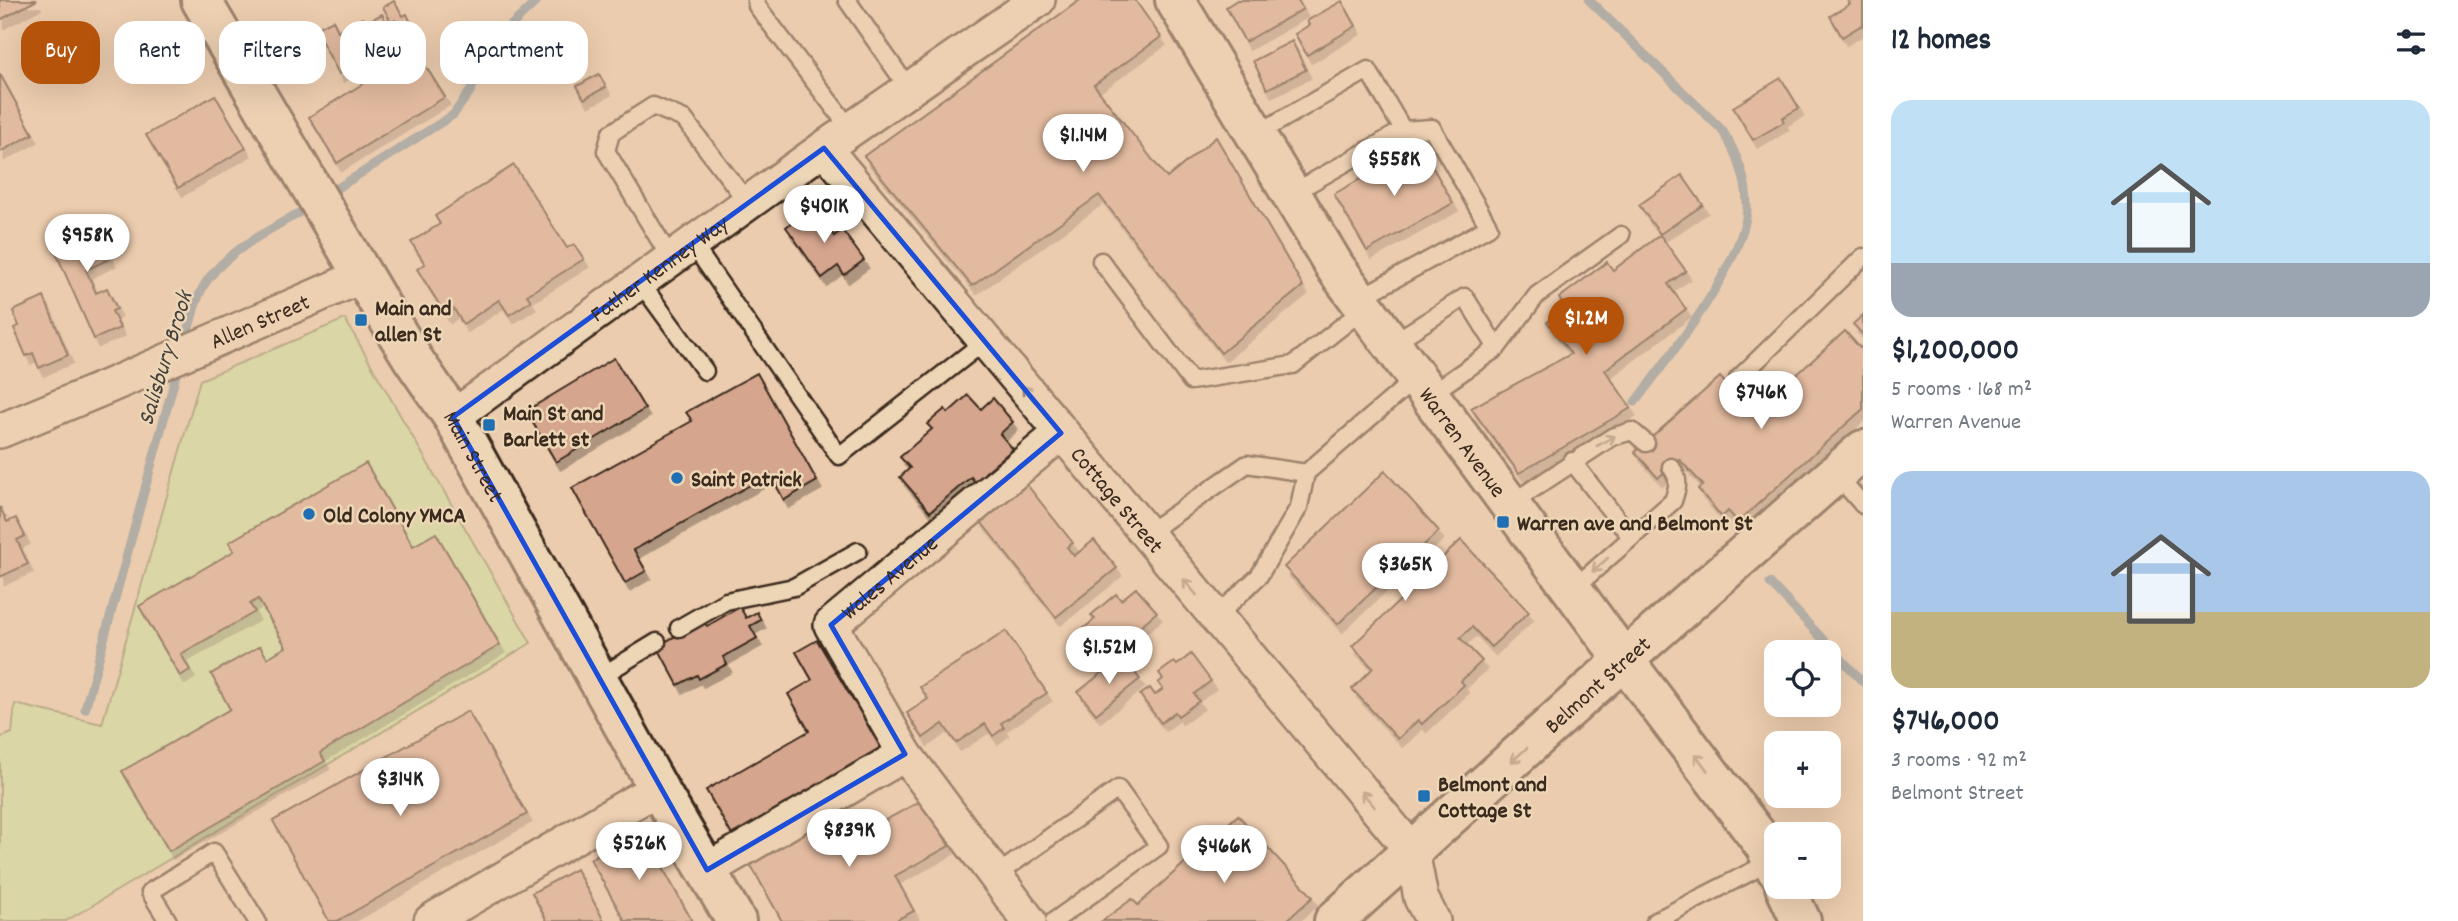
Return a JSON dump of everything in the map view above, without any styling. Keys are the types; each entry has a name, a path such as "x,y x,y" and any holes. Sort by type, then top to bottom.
{"main road":[{"name":"Main Street","path":"201,0 362,276 413,359 453,417 658,788 736,921"},
{"name":"Warren Avenue","path":"1175,0 1335,267 1624,660 1764,845"},
{"name":"Belmont Street","path":"1334,921 1849,462"},
{"name":"Warren Avenue","path":"1790,899 1801,921"}],"street":[{"name":"Father Kenney Way","path":"453,417 748,203 1038,0"},
{"name":"Cottage Street","path":"838,139 985,341 1412,851"},
{"name":"Allen Street","path":"0,431 362,276"},
{"name":"Wales Avenue","path":"1028,921 905,754 831,625 1061,433"},
{"path":"706,870 905,754"},
{"path":"431,921 658,788"},
{"path":"1412,851 1421,898 1433,921"}],"lane":[{"path":"755,0 838,139"},
{"path":"847,0 909,89"},
{"path":"1255,135 1368,70 1403,130"},
{"path":"748,203 684,119 653,106 611,133 606,151 839,456 985,341"},
{"path":"1101,261 1191,381 1293,365 1361,304 1489,227 1433,128 1403,130 1291,194"},
{"path":"1216,617 1259,576 1299,507 1306,473 1423,387 1497,348 1537,295 1620,235"},
{"path":"1738,379 1863,257"},
{"path":"640,282 705,372"},
{"path":"1391,344 1465,297 1497,348"},
{"path":"1510,504 1612,436 1632,431 1646,443"},
{"path":"1572,461 1631,537"},
{"path":"1849,462 1863,505"},
{"path":"1146,534 1247,464 1306,473"},
{"path":"1573,589 1673,501 1678,477 1671,467"},
{"path":"679,628 726,601 794,587 858,551"},
{"path":"598,678 657,642"},
{"path":"995,876 1118,789 1159,846 1054,921"},
{"path":"168,921 150,892 214,852 257,921"},
{"path":"1654,921 1764,878"}],"highlighted area":[{"path":"824,148 1061,433 831,625 905,754 707,870 453,417"}],"green space":[{"name":"Old Colony YMCA","path":"345,319 531,643 66,921 0,921 0,738 12,733 15,704 102,724 200,380"}],"building":[{"path":"0,0 37,0 0,20"},
{"path":"1080,0 1135,0 1161,37 1094,85 1167,178 1216,137 1303,286 1221,353 1099,195 972,286 864,156"},
{"path":"1237,0 1298,0 1303,9 1245,42 1226,7"},
{"path":"1847,0 1863,0 1863,27 1862,25 1842,37 1830,16 1850,4"},
{"path":"394,1 403,16 407,14 410,21 390,21 383,7"},
{"path":"1342,1 1356,26 1307,55 1295,34 1309,25 1307,21"},
{"path":"382,14 386,21 369,21"},
{"path":"333,20 338,31 340,30 339,74 326,50 326,24"},
{"path":"1292,41 1306,70 1267,89 1253,61"},
{"path":"426,67 445,97 337,163 309,117 362,84 426,84"},
{"path":"0,74 33,134 0,152"},
{"path":"599,74 606,87 584,99 577,86 588,84 588,80"},
{"path":"1781,78 1799,108 1782,118 1784,122 1753,140 1733,107"},
{"path":"215,95 246,148 178,188 146,135"},
{"path":"1420,145 1453,203 1367,251 1334,194"},
{"path":"514,165 567,248 574,244 584,259 527,295 531,301 509,315 499,300 463,324 454,309 446,315 417,269 425,264 411,242 440,224 435,216"},
{"path":"1682,175 1703,205 1660,234 1639,205"},
{"path":"813,207 834,236 842,230 864,260 844,275 838,266 822,278 786,227"},
{"path":"93,218 111,258 86,270 96,293 107,288 117,309 112,311 120,328 94,339 49,237"},
{"path":"1660,235 1686,271 1668,284 1686,309 1605,370 1631,408 1519,473 1471,408 1571,354 1547,322 1565,310 1559,298 1607,262 1613,270"},
{"path":"44,297 68,355 39,368 33,353 26,356 14,328 19,326 13,311"},
{"path":"1863,315 1863,335 1853,324"},
{"path":"1845,331 1860,348 1863,345 1863,409 1738,522 1728,511 1722,517 1698,489 1703,485 1679,459 1658,478 1635,452 1720,377 1753,414"},
{"path":"614,358 645,409 556,462 526,411"},
{"name":"Saint Patrick","path":"757,373 817,481 784,500 770,474 634,550 646,571 625,583 572,488 692,421 686,412"},
{"path":"968,395 981,409 993,398 1013,422 1000,434 1013,449 986,472 990,477 979,487 971,477 930,512 900,477 910,468 900,457 932,429 927,424 945,409 948,413"},
{"path":"366,463 413,546 436,533 500,645 320,753 325,761 169,851 122,771 230,709 211,674 260,646 267,658 286,647 258,599 250,604 255,612 181,654 190,670 180,676 139,606 234,551 229,542"},
{"path":"1385,471 1439,531 1410,558 1425,574 1461,540 1529,612 1491,647 1472,627 1460,638 1482,661 1461,681 1464,685 1422,724 1418,720 1398,739 1352,689 1373,668 1352,646 1414,587 1397,568 1338,624 1284,567"},
{"path":"1024,481 1073,543 1067,547 1074,556 1094,540 1117,568 1056,617 978,518"},
{"path":"0,507 7,522 16,518 25,536 17,540 28,564 0,577"},
{"path":"1136,588 1157,612 1138,628 1143,634 1110,661 1101,651 1088,662 1070,640 1095,619 1091,615 1116,594 1121,600"},
{"path":"740,607 746,618 757,612 761,620 750,626 757,638 723,657 727,664 699,679 697,675 678,685 657,646 704,621 707,626"},
{"path":"1006,631 1047,693 1001,723 1004,728 993,736 985,724 956,743 943,724 923,738 907,713 928,699 920,687"},
{"path":"817,640 854,702 860,698 889,747 733,837 706,790 809,731 788,694 812,680 796,652"},
{"path":"1191,654 1211,681 1194,694 1199,701 1178,716 1175,712 1161,723 1140,695 1150,688 1155,695 1163,689 1158,683 1163,679 1159,673 1174,662 1177,665"},
{"path":"1122,657 1140,679 1096,714 1078,692"},
{"path":"468,711 527,814 337,921 329,921 273,821"},
{"path":"924,799 949,846 895,876 914,911 898,919 899,921 782,921 749,862 835,814 849,840"},
{"path":"1238,815 1313,897 1286,921 1102,921 1132,899 1138,905"},
{"path":"642,830 692,921 625,921 590,859"},
{"path":"576,869 604,921 547,921 532,893"}],"waterway":[{"name":"Salisbury Brook","path":"325,196 453,115 469,93 504,32 538,0"},
{"name":"Salisbury Brook","path":"1589,0 1722,130 1740,165 1745,185 1747,205 1744,227 1735,252 1704,307 1635,402"},
{"name":"Salisbury Brook","path":"185,344 200,293 218,267 256,238 311,206"},
{"name":"Salisbury Brook","path":"85,709 179,364"},
{"name":"Salisbury Brook","path":"1770,583 1863,682"}],"place":[{"name":"Main and allen St","path":"361,320"},
{"name":"Main St and Barlett st","path":"489,425"},
{"name":"Saint Patrick","path":"677,478"},
{"name":"Old Colony YMCA","path":"309,514"},
{"name":"Warren ave and Belmont St","path":"1503,522"},
{"name":"Belmont and Cottage St","path":"1424,796"}]}
